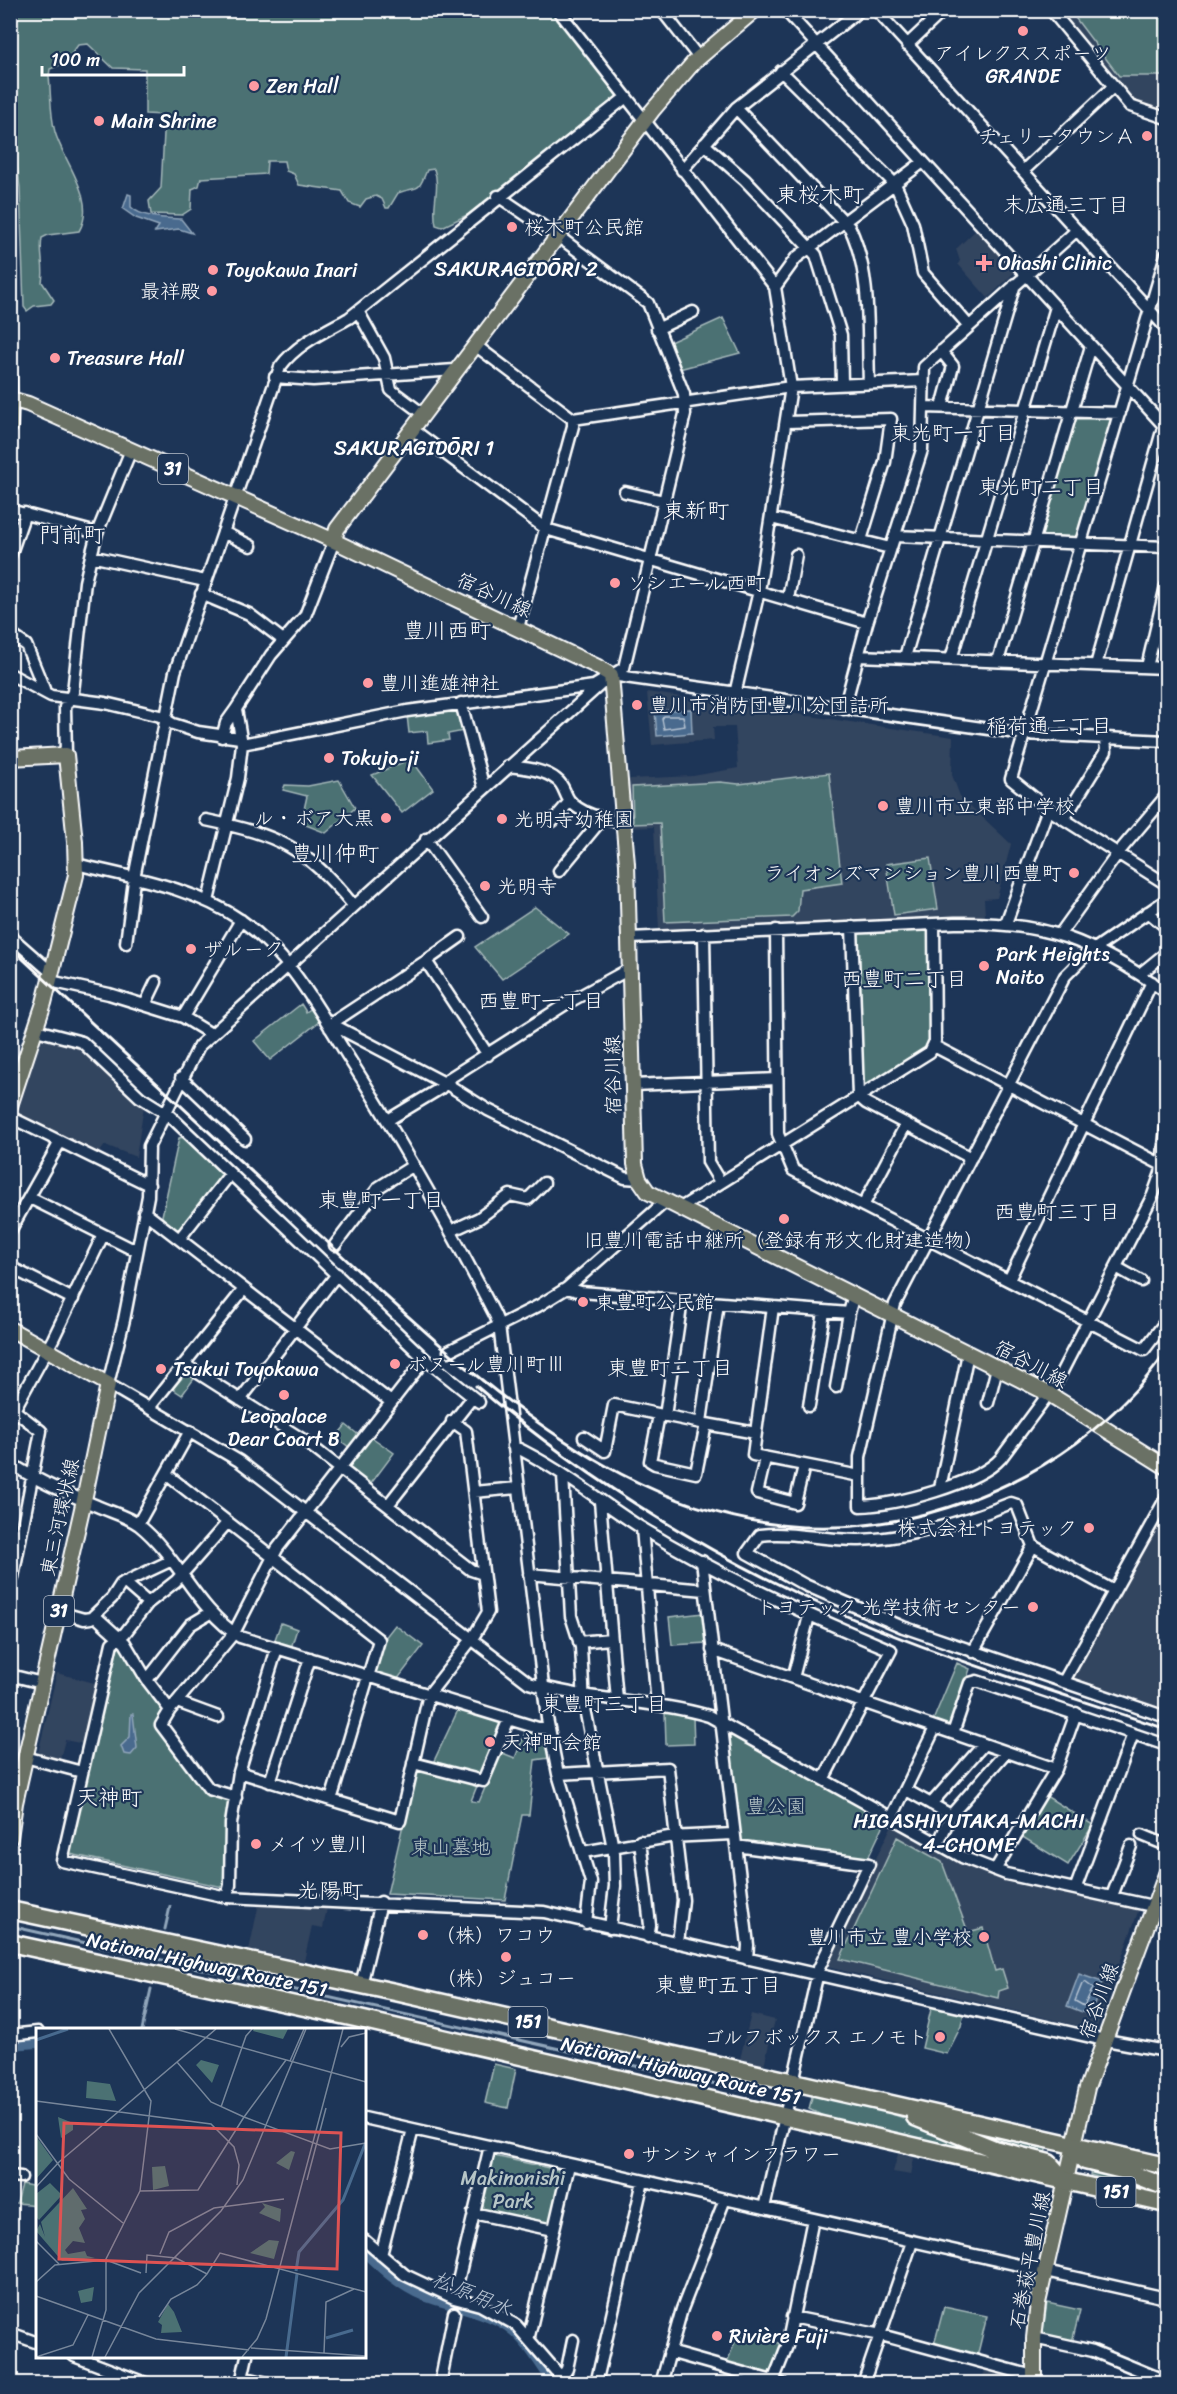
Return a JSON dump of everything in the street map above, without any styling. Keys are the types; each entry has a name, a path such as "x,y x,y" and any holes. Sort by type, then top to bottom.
{"highway":[{"name":"National Highway Route 151","path":"10,1910 361,1985 1167,2166"},
{"name":"National Highway Route 151","path":"10,1944 354,2024 785,2116 1167,2204"},
{"path":"867,2097 994,2149 1049,2163 1065,2181"},
{"path":"1073,2145 1085,2162 1122,2170 1167,2187"}],"main road":[{"path":"333,541 337,529 645,120 699,58 756,10"},
{"path":"10,427 11,399"},
{"name":"31","path":"11,399 333,541"},
{"name":"宿谷川線","path":"333,541 518,628 611,675 624,823 630,938 635,1164 639,1179 648,1191 1049,1394 1167,1467"},
{"path":"10,758 66,755 76,864 36,1030 15,1082 10,1106"},
{"path":"10,1329 108,1384"},
{"name":"東三河環状線","path":"10,1838 12,1818 108,1384"},
{"name":"宿谷川線","path":"1073,2145 1087,2088 1160,1908 1167,1874"},
{"name":"石巻萩平豊川線","path":"1034,2380 1034,2338 1044,2272 1073,2145"}],"street":[{"path":"785,10 1165,426 1096,665"},
{"path":"682,170 736,108 860,10"},
{"path":"876,10 1167,328"},
{"path":"907,45 944,10"},
{"path":"1051,10 1130,106 1167,118"},
{"path":"563,12 625,98 645,120 775,287 791,387 759,591 735,694"},
{"path":"663,12 699,58"},
{"path":"781,71 895,184 913,224 923,273 969,326"},
{"path":"1023,171 1114,86"},
{"path":"126,943 175,672 275,377 288,355 358,311 498,196 625,98"},
{"path":"736,108 846,222 860,250 865,286 869,383"},
{"path":"704,144 745,180 810,247 820,265 841,335 842,384"},
{"path":"775,287 796,258 923,162"},
{"path":"10,674 44,689 51,696 149,714 166,721 241,741 407,711 594,686 624,668 685,414 684,394 648,303 498,196"},
{"path":"844,710 867,623 922,450 925,406 924,367 1077,230"},
{"path":"1167,255 1011,779 1048,809 1167,885"},
{"path":"905,657 1015,284"},
{"path":"951,659 1056,307"},
{"path":"358,311 381,351 391,390 423,414"},
{"path":"657,329 693,312"},
{"path":"475,345 573,418 791,387 923,381"},
{"path":"998,661 1091,346"},
{"path":"941,351 953,366 942,407"},
{"path":"10,358 11,399"},
{"path":"275,377 313,380 455,370"},
{"path":"925,406 1120,413"},
{"path":"518,628 546,529 573,418"},
{"path":"787,422 891,418 885,462 861,540"},
{"path":"412,429 546,529 867,623"},
{"path":"66,755 65,707 70,698 91,556 97,532 131,450"},
{"path":"625,492 664,501"},
{"path":"10,510 97,532"},
{"path":"10,556 25,513"},
{"path":"771,518 890,548"},
{"path":"223,532 251,546"},
{"path":"895,536 1167,547"},
{"path":"222,737 226,723 283,640 305,616 333,541"},
{"path":"788,599 796,555"},
{"path":"91,556 205,581"},
{"path":"1147,667 1167,586"},
{"path":"201,594 249,614 283,640"},
{"path":"10,634 26,645 44,689"},
{"path":"858,656 1167,668"},
{"path":"611,675 1024,734 1167,741"},
{"path":"611,675 426,839 199,1046 149,1146 149,1185 124,1320 108,1384 239,1461 529,1683 617,1700 686,1709 720,1720 938,1844 995,1870 1160,1908"},
{"path":"461,703 484,788"},
{"path":"208,901 228,825 241,741 236,709"},
{"path":"1065,819 1106,751 1106,739"},
{"path":"508,766 549,775 560,783 570,801 602,819 624,823"},
{"path":"1060,934 1118,853 1167,796"},
{"path":"553,821 570,801"},
{"path":"1006,923 1048,809"},
{"path":"559,871 602,819"},
{"path":"206,820 258,832 299,850 331,878 353,905"},
{"path":"426,839 482,917"},
{"path":"76,864 182,890 208,901 241,920 267,940 288,964 388,1120 451,1231 499,1326 549,1728 558,1774 591,1882 590,1910 586,1923"},
{"path":"1167,900 1074,965 1065,976 895,1304 860,1457 860,1506 920,1496 995,1466 1049,1394 1153,1195 1164,1166 1167,1128"},
{"path":"1149,912 1167,927"},
{"path":"183,1017 241,920"},
{"path":"630,938 776,930 1006,923 1060,934 1098,949 1167,992"},
{"path":"934,924 934,1046"},
{"path":"852,927 858,1096 866,1103 971,1158"},
{"path":"776,930 778,1134 793,1170 1144,1350 1167,1321"},
{"path":"704,933 708,1162 720,1182"},
{"path":"10,936 50,976 183,1017 211,1034"},
{"path":"330,1028 335,1022 460,937"},
{"path":"1140,974 1167,953"},
{"path":"426,962 488,1055"},
{"path":"388,1120 569,1002 631,968"},
{"path":"145,1005 156,982"},
{"path":"1009,1280 1152,982"},
{"path":"330,1028 339,1028 445,1084 488,1110 625,1178 639,1179"},
{"path":"36,1030 82,1042 140,1097 164,1113 230,1174 424,1359 475,1400 452,1421 388,1505"},
{"path":"934,1046 1164,1166"},
{"path":"682,1207 934,1046"},
{"path":"181,1078 245,1139"},
{"path":"633,1085 777,1079"},
{"path":"10,1117 149,1185"},
{"path":"863,1206 906,1124"},
{"path":"10,1231 60,1142"},
{"path":"335,1245 375,1191 414,1165"},
{"path":"180,1238 230,1174"},
{"path":"451,1231 485,1214 510,1195 528,1199 544,1183"},
{"path":"30,1198 130,1248 137,1248"},
{"path":"449,1351 567,1288 666,1201"},
{"path":"144,1212 391,1402"},
{"path":"10,1576 13,1577 41,1431 12,1408 47,1349 104,1235"},
{"path":"10,1267 73,1299"},
{"path":"1116,1267 1141,1281"},
{"path":"240,1400 337,1274"},
{"path":"567,1288 581,1292 849,1313"},
{"path":"149,1408 244,1289"},
{"path":"836,1387 854,1294"},
{"path":"682,1300 662,1416 650,1461 696,1473 718,1303"},
{"path":"772,1307 753,1455 860,1476"},
{"path":"809,1406 824,1312"},
{"path":"940,1488 968,1353"},
{"path":"236,1797 209,1789 161,1725 173,1706 234,1633 272,1556 424,1359"},
{"path":"184,1364 302,1439 471,1570 483,1574"},
{"path":"988,1403 997,1368"},
{"path":"584,1437 605,1451 614,1405 756,1433"},
{"path":"239,1772 400,1821 429,1695 472,1639 488,1612 466,1431 452,1421"},
{"path":"138,1524 190,1431"},
{"path":"513,1446 535,1456 642,1528 702,1561 809,1616 891,1650 824,1778"},
{"path":"765,1459 757,1493 795,1503 804,1466"},
{"path":"10,1464 33,1478 138,1524 159,1545 210,1613 234,1633 429,1695 509,1719 549,1728"},
{"path":"166,1474 379,1640 331,1800"},
{"path":"563,1475 571,1616 579,1642 582,1694 613,1846 615,1886 610,1928"},
{"path":"474,1492 518,1488"},
{"path":"1064,1681 1167,1498"},
{"path":"600,1501 617,1700"},
{"path":"1114,1591 1033,1546 1017,1504 1011,1503 946,1526 888,1538 831,1539 759,1535 747,1553 816,1590 903,1627 1167,1718"},
{"path":"228,1522 182,1574 148,1604 112,1643 62,1861 227,1897 381,1902 544,1912 817,1975 1167,2051"},
{"path":"642,1528 657,1705"},
{"path":"973,1652 1033,1546"},
{"path":"59,1612 84,1619 94,1616 124,1582 170,1561"},
{"path":"702,1561 748,1946 747,1959"},
{"path":"529,1574 705,1590"},
{"path":"124,1582 148,1604"},
{"path":"147,1680 190,1625 210,1613"},
{"path":"94,1616 124,1643 147,1680 173,1706 218,1717"},
{"path":"793,1678 809,1616"},
{"path":"579,1642 610,1638"},
{"path":"227,1897 230,1885 231,1824 239,1772 277,1648"},
{"path":"712,1650 1056,1768"},
{"path":"270,1782 310,1658"},
{"path":"10,1676 42,1683"},
{"path":"953,1733 970,1683 977,1681 1167,1745"},
{"path":"995,1870 1056,1768 1076,1713"},
{"path":"413,1764 483,1780 509,1719"},
{"path":"892,1817 934,1728"},
{"path":"1076,1887 1133,1734"},
{"path":"931,1804 984,1744"},
{"path":"938,1844 951,1815 1006,1752"},
{"path":"26,1757 82,1772"},
{"path":"558,1774 668,1768 683,1900 678,1943"},
{"path":"906,1790 951,1815"},
{"path":"583,1851 677,1836 734,1834"},
{"path":"1142,1835 1167,1845"},
{"path":"640,1841 650,1925 648,1937"},
{"path":"736,1846 869,1864 817,1975 764,2208"},
{"path":"1112,1896 1131,1846"},
{"path":"361,1985 381,1902"},
{"path":"10,2035 36,2032"},
{"path":"366,2118 1167,2298"},
{"path":"381,2255 413,2129"},
{"path":"454,2298 490,2146"},
{"path":"529,2336 569,2165"},
{"path":"596,2384 644,2181"},
{"path":"661,2384 682,2309 725,2199"},
{"path":"473,2212 553,2229"},
{"path":"669,2352 776,2383 787,2346 813,2219"},
{"path":"366,2242 405,2275 454,2298 505,2317 529,2336 564,2380"},
{"path":"863,2384 912,2242"},
{"path":"440,2384 454,2313"},
{"path":"792,2317 881,2335 1034,2380"},
{"path":"10,2333 36,2342"},
{"path":"1034,2338 1093,2351 1153,2380 1167,2381"},
{"path":"564,2380 573,2340"},
{"path":"79,2358 148,2384"},
{"path":"247,2358 242,2380 272,2384"}],"shaded area":[{"path":"1056,11 1166,11 1166,112 1136,103"},
{"name":"Ohashi Clinic","path":"978,228 1017,270 988,298 958,264 960,261 956,249"},
{"path":"647,692 953,737 952,775 960,796 1011,844 997,898 984,899 985,916 659,930 654,827 629,828 626,784 630,779 693,776 738,768 735,727 713,727 714,740 652,745"},
{"path":"46,1036 80,1044 144,1106 136,1157 105,1145 98,1155 18,1116 16,1112 41,1038"},
{"path":"1166,1513 1166,1713 1073,1679 1071,1675"},
{"path":"57,1673 98,1684 84,1744 65,1740 59,1762 41,1758 38,1754"},
{"name":"豊川市立 豊小学校","path":"892,1825 981,1872 1005,1880 1139,1909 1096,2030 827,1967 826,1963"},
{"path":"259,1903 328,1903 323,1928 312,1926 304,1961 249,1950"},
{"path":"751,2014 775,2020 764,2065 740,2059"},
{"path":"898,2154 914,2158 911,2175 893,2172"},
{"path":"987,2368 1024,2377 1027,2383 978,2384"}],"green space":[{"path":"30,10 548,11 562,23 617,96 467,215 442,227 436,225 435,218 437,183 434,169 427,170 417,188 398,193 389,208 386,208 382,199 376,196 366,199 360,207 349,203 342,191 299,185 294,174 286,171 284,161 267,161 266,174 201,178 199,186 192,189 191,209 182,215 151,214 149,201 161,188 165,115 145,114 145,69 113,68 88,44 78,45 65,63 50,69 49,76 55,132 82,194 84,219 79,231 48,235 42,238 42,282 54,300 51,304 34,306 27,311 24,307 20,188 11,119 10,17"},
{"path":"1070,11 1166,11 1166,76 1119,76"},
{"path":"723,318 740,353 679,369 668,343"},
{"path":"1076,415 1109,416 1111,420 1077,536 1073,539 1041,538 1038,534 1072,419"},
{"path":"458,708 464,731 448,734 449,740 428,743 427,731 409,733 407,715"},
{"path":"411,759 433,789 402,813 372,775"},
{"path":"829,773 842,883 800,889 798,911 792,917 665,922 660,823 633,824 632,787 720,782 739,784"},
{"path":"339,780 355,808 326,833 301,823 307,796 283,790 285,785 308,786"},
{"path":"930,858 938,909 894,915 886,864"},
{"path":"535,907 569,934 502,979 475,947"},
{"path":"926,930 930,933 931,1042 927,1048 865,1087 859,1086 856,936 860,932"},
{"path":"301,1004 306,1012 312,1008 320,1021 270,1060 254,1041"},
{"path":"185,1137 222,1172 223,1177 181,1231 176,1231 164,1221 162,1216 179,1138"},
{"path":"182,1370 187,1370 196,1376 182,1395 170,1387"},
{"path":"346,1425 360,1436 350,1448 336,1437"},
{"path":"370,1436 394,1453 370,1485 348,1468 348,1464"},
{"path":"703,1613 707,1643 672,1645 669,1617"},
{"path":"281,1623 297,1629 291,1648 274,1642"},
{"path":"395,1625 423,1646 397,1680 375,1674 374,1670 384,1639"},
{"path":"115,1644 121,1644 165,1710 158,1726 208,1791 229,1798 231,1801 227,1883 223,1887 70,1854 67,1848"},
{"path":"957,1663 970,1669 951,1726 947,1728 932,1723"},
{"name":"東山墓地","path":"460,1706 503,1721 471,1801 479,1802 500,1752 515,1758 527,1728 546,1736 549,1758 535,1760 529,1815 522,1815 505,1900 387,1894 418,1760 432,1765"},
{"path":"665,1712 693,1717 694,1744 666,1745"},
{"name":"豊公園","path":"729,1731 886,1820 869,1856 864,1859 742,1843 738,1840 726,1733"},
{"path":"1046,1796 1093,1825 1068,1865 1021,1836"},
{"path":"897,1837 942,1862 968,1932 983,1928 995,1971 1002,1969 1008,1988 999,1991 998,1998 840,1959"},
{"name":"ゴルフボックス エノモト","path":"932,2005 964,2012 961,2026 947,2054 922,2048"},
{"path":"494,2064 516,2069 508,2108 485,2103"},
{"path":"813,2093 872,2107 1042,2166 887,2134 825,2117 809,2109"},
{"path":"954,2127 1047,2145 1044,2159"},
{"name":"Makinonishi Park","path":"494,2156 558,2170 560,2174 550,2223 546,2225 482,2212 479,2207"},
{"path":"1091,2166 1166,2190 1166,2196 1090,2175"},
{"path":"22,2184 36,2187 36,2205 17,2203"},
{"path":"1047,2303 1080,2310 1072,2342 1046,2336 1043,2331"},
{"path":"944,2307 987,2316 977,2357 934,2345"},
{"path":"739,2331 782,2344 768,2375 727,2363"}],"water":[{"path":"128,194 131,195 131,207 136,211 154,217 181,219 192,233 179,229 155,232 159,226 136,218 123,209"},
{"path":"691,709 692,733 657,736 655,711"},
{"path":"131,1714 133,1714 137,1748 131,1755 124,1754 121,1746 130,1737"},
{"path":"1079,1974 1102,1982 1090,2015 1067,2006"}],"waterway":[{"path":"165,1929 170,1907"},
{"path":"10,1926 765,2095"},
{"path":"142,2028 151,1989"},
{"name":"松原用水","path":"10,2045 36,2043"},
{"name":"松原用水","path":"366,2254 392,2277 415,2292 488,2316 507,2326 527,2345 554,2384"}],"railway":[{"path":"10,947 449,1353 524,1413 602,1464 684,1502 771,1524 864,1525 964,1502 1022,1477 1077,1443 1125,1401 1166,1352"},
{"path":"476,1386 602,1482 692,1538 785,1588 915,1644 1166,1729"}],"place":[{"name":"アイレクススポーツ GRANDE","path":"1023,31"},
{"name":"Zen Hall","path":"254,86"},
{"name":"Main Shrine","path":"99,121"},
{"name":"チェリータウンＡ","path":"1147,136"},
{"name":"桜木町公民館","path":"512,227"},
{"name":"Ohashi Clinic","path":"984,263"},
{"name":"Toyokawa Inari","path":"213,270"},
{"name":"最祥殿","path":"212,291"},
{"name":"Treasure Hall","path":"55,358"},
{"name":"ソシエール西町","path":"615,583"},
{"name":"豊川進雄神社","path":"368,683"},
{"name":"豊川市消防団豊川分団詰所","path":"637,705"},
{"name":"Tokujo-ji","path":"329,758"},
{"name":"豊川市立東部中学校","path":"883,806"},
{"name":"ル・ボア大黒","path":"386,818"},
{"name":"光明寺幼稚園","path":"502,819"},
{"name":"ライオンズマンション豊川西豊町","path":"1074,873"},
{"name":"光明寺","path":"485,886"},
{"name":"ザルーク","path":"191,949"},
{"name":"Park Heights Naito","path":"984,966"},
{"name":"旧豊川電話中継所（登録有形文化財建造物）","path":"784,1219"},
{"name":"東豊町公民館","path":"583,1302"},
{"name":"ボヌール豊川町Ⅲ","path":"395,1364"},
{"name":"Tsukui Toyokawa","path":"161,1369"},
{"name":"Leopalace Dear Coart B","path":"284,1395"},
{"name":"株式会社トヨテック","path":"1089,1528"},
{"name":"トヨテック 光学技術センター","path":"1033,1607"},
{"name":"天神町会館","path":"490,1742"},
{"name":"メイツ豊川","path":"256,1844"},
{"name":"（株）ワコウ","path":"423,1935"},
{"name":"豊川市立 豊小学校","path":"984,1937"},
{"name":"（株）ジュコー","path":"506,1957"},
{"name":"ゴルフボックス エノモト","path":"940,2037"},
{"name":"サンシャインフラワー","path":"629,2154"},
{"name":"Rivière Fuji","path":"717,2336"}],"district":[{"name":"東桜木町","path":"820,194"},
{"name":"末広通三丁目","path":"1066,205"},
{"name":"SAKURAGIDŌRI 2","path":"516,269"},
{"name":"東光町一丁目","path":"953,433"},
{"name":"SAKURAGIDŌRI 1","path":"414,448"},
{"name":"東光町二丁目","path":"1041,487"},
{"name":"東新町","path":"696,510"},
{"name":"門前町","path":"72,534"},
{"name":"豊川西町","path":"447,630"},
{"name":"稲荷通二丁目","path":"1049,726"},
{"name":"豊川仲町","path":"335,853"},
{"name":"西豊町二丁目","path":"904,979"},
{"name":"西豊町一丁目","path":"541,1001"},
{"name":"東豊町一丁目","path":"381,1200"},
{"name":"西豊町三丁目","path":"1057,1212"},
{"name":"東豊町二丁目","path":"670,1368"},
{"name":"東豊町三丁目","path":"604,1704"},
{"name":"天神町","path":"109,1797"},
{"name":"HIGASHIYUTAKA-MACHI 4-CHOME","path":"969,1833"},
{"name":"光陽町","path":"330,1890"},
{"name":"東豊町五丁目","path":"718,1985"}]}
